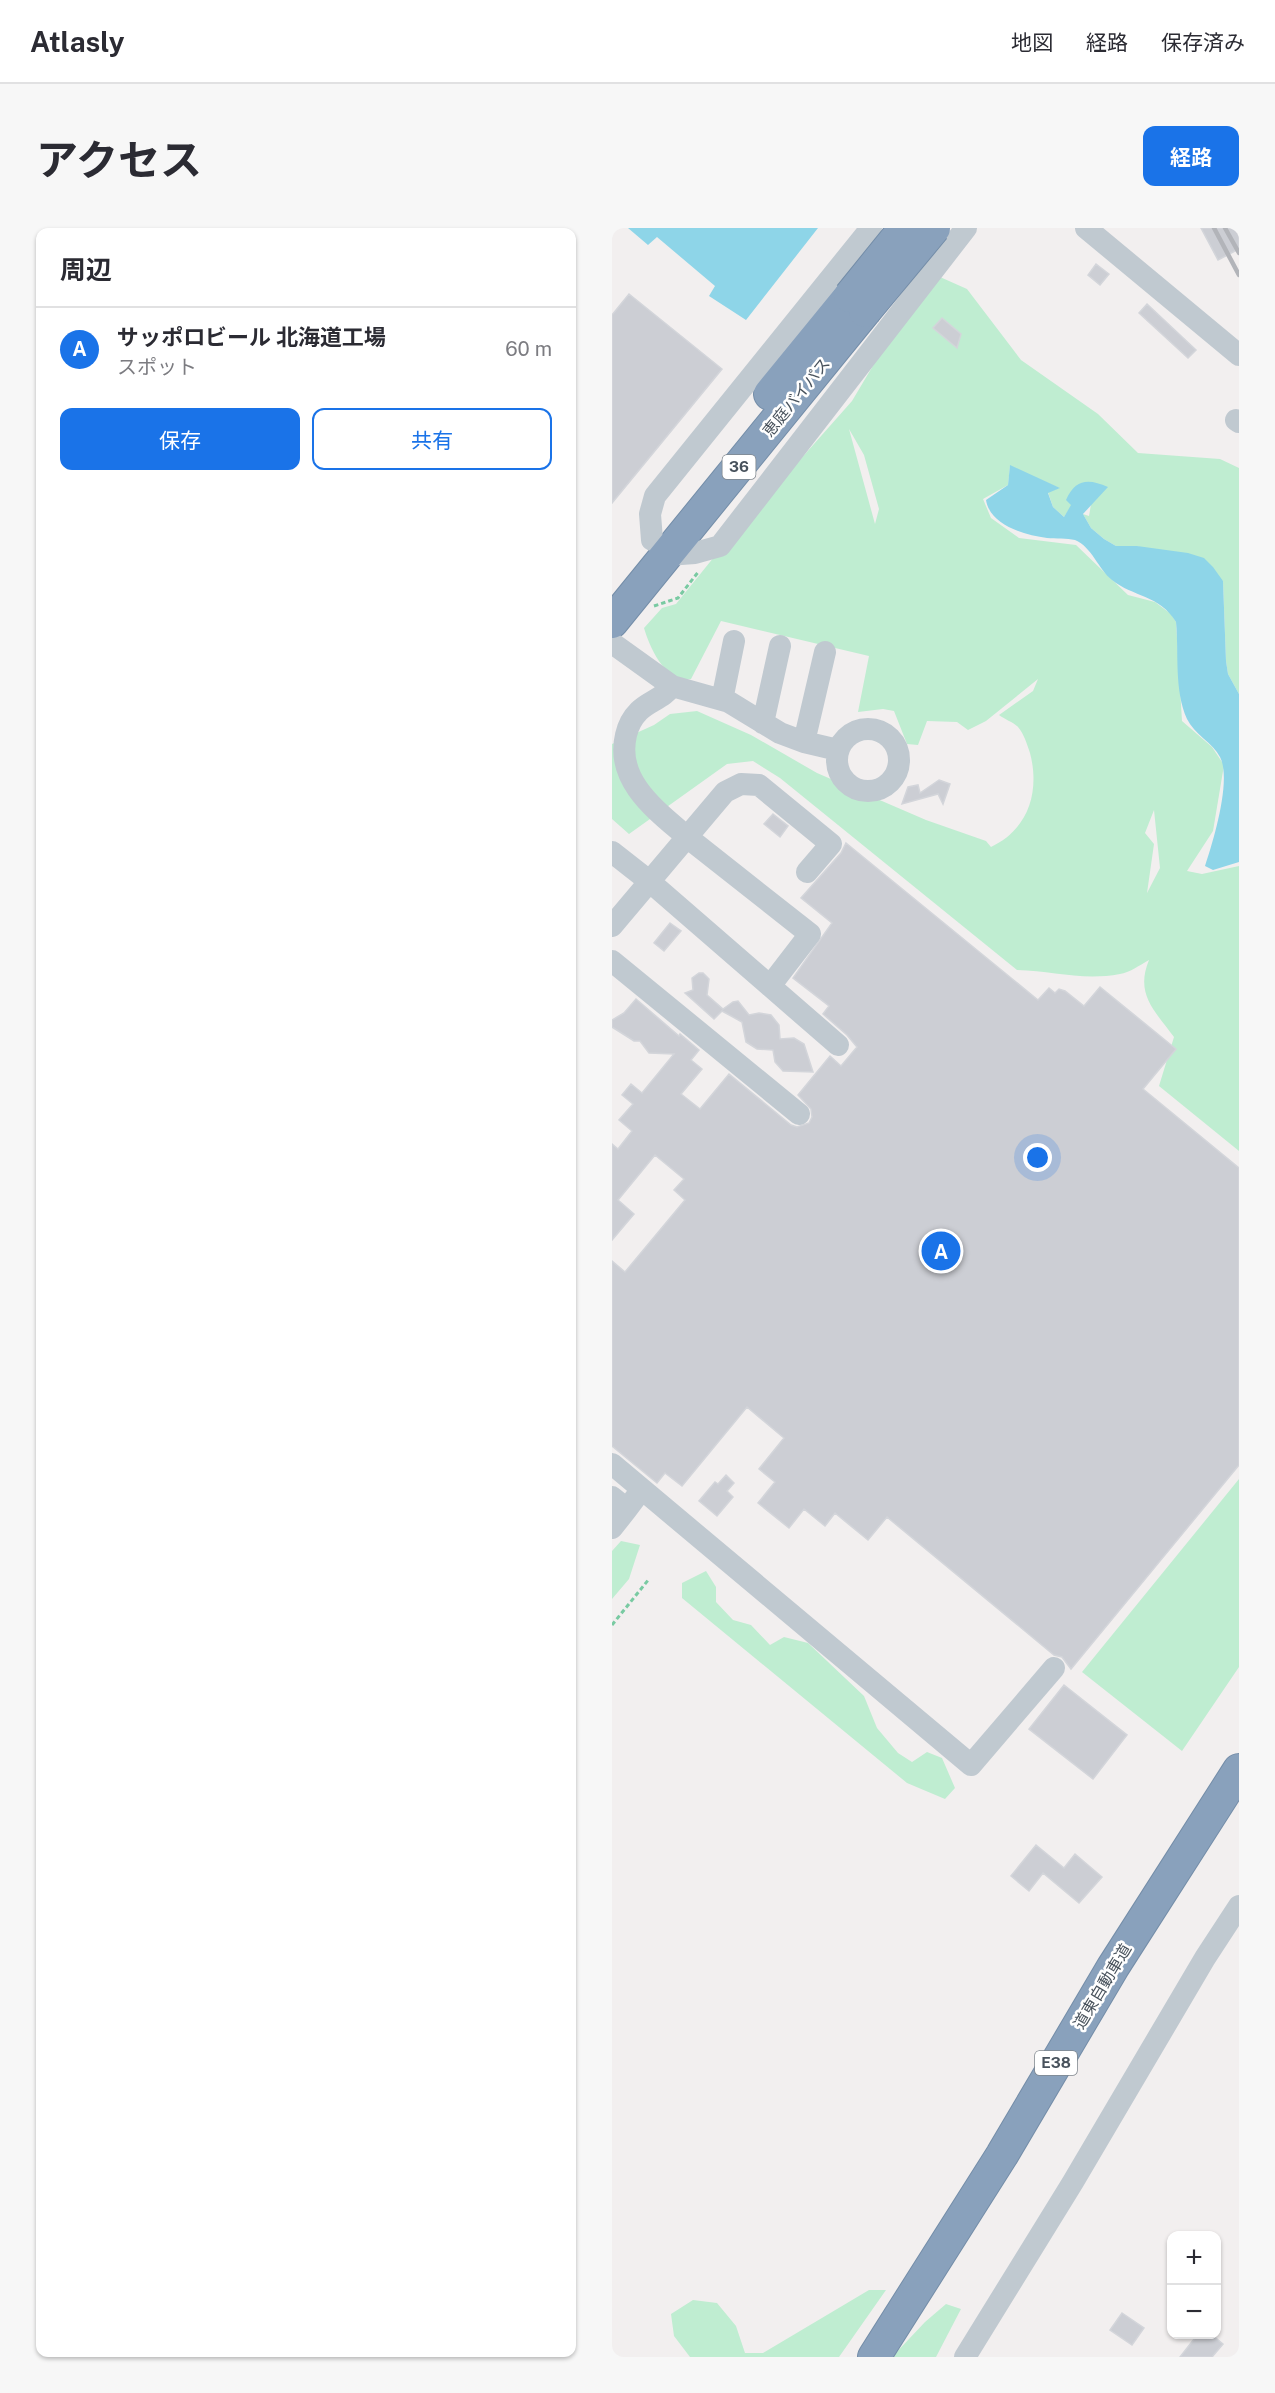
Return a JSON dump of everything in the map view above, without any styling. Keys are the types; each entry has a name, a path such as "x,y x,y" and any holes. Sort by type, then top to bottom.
{"highway":[{"name":"恵庭バイパス","path":"858,303 905,228"},
{"name":"恵庭バイパス","path":"612,622 659,547 858,303 934,228"},
{"name":"恵庭バイパス","path":"612,588 659,547"},
{"name":"道東自動車道","path":"874,2357 1002,2156 1119,1958 1239,1770"}],"street":[{"path":"871,228 655,496 650,514 659,547 695,553 720,546 966,228"},
{"path":"882,228 934,269"},
{"path":"1086,228 1239,355"},
{"path":"722,700 734,641"},
{"path":"612,643 672,686 729,702 780,733 804,742 838,750"},
{"path":"763,723 780,646"},
{"path":"804,742 825,652"},
{"path":"672,686 668,693 639,711 628,726 624,742 624,759 631,780 643,797 687,837 810,934 770,986"},
{"path":"612,926 725,792 741,784 759,785 831,844 807,872"},
{"path":"612,852 838,1045"},
{"path":"612,961 799,1114"},
{"path":"612,1464 971,1765 1054,1668"},
{"path":"612,1528 619,1503 642,1489"},
{"path":"965,2357 1239,1905"}],"path":[{"path":"644,609 678,598 720,546"},
{"path":"612,1625 649,1579"}],"green space":[{"path":"940,277 967,289 1021,360 1098,414 1138,453 1220,459 1239,468 1239,694 1228,674 1226,661 1223,581 1137,546 1116,546 1104,539 1091,528 1083,514 1089,516 1093,493 1072,505 1064,517 1053,507 1048,492 1059,488 1010,466 1008,485 983,499 991,518 1019,538 1076,545 1128,595 1155,602 1171,614 1176,622 1182,721 1212,747 1224,765 1213,831 1187,871 1202,874 1239,866 1239,1151 1159,1086 1174,1037 1154,1010 1145,992 1145,972 1149,960 1127,972 1106,976 1017,970 780,778 753,761 727,764 629,834 612,819 612,744 654,725 670,714 697,711 751,735 817,773 926,820 986,841 991,847 1015,830 1023,819 1032,795 1033,767 1030,753 1018,727 999,715 1033,691 1038,679 986,721 968,730 957,722 927,721 918,745 907,744 894,711 883,709 858,712 869,656 721,621 691,679 682,679 666,670 660,662 650,645 644,628 662,608 676,604 714,557 852,401 896,327","holes":["849,429 864,455 879,509 875,524","1154,810 1160,868 1147,893 1154,844 1145,833"]},
{"path":"1239,1479 1239,1667 1182,1751 1082,1672"},
{"path":"621,1541 640,1545 629,1579 612,1599 612,1551"},
{"path":"706,1571 716,1587 716,1602 733,1620 751,1625 770,1645 784,1637 808,1643 864,1696 877,1728 898,1753 912,1762 927,1752 942,1758 955,1788 945,1799 907,1783 682,1598 682,1583"},
{"path":"869,2290 886,2290 839,2357 690,2357 674,2336 671,2314 693,2300 717,2303 736,2326 745,2353 763,2353"},
{"path":"946,2304 961,2309 936,2357 892,2357 925,2322"}],"water":[{"path":"628,228 818,228 746,320 709,296 715,286 657,237 648,245"},
{"path":"1010,465 1060,488 1048,493 1053,507 1064,517 1071,505 1066,500 1079,484 1089,482 1108,487 1083,514 1091,528 1104,539 1116,546 1137,546 1188,553 1204,558 1223,581 1226,661 1228,674 1239,694 1239,862 1213,870 1205,866 1223,795 1223,767 1217,752 1190,724 1183,708 1179,684 1176,622 1162,606 1112,580 1081,543 1072,539 1047,538 1028,534 1009,527 994,516 986,500 1008,485"}],"building":[{"path":"1201,228 1239,228 1239,249 1218,260"},
{"path":"1096,264 1109,274 1100,285 1088,275"},
{"path":"629,294 722,369 612,503 612,315"},
{"path":"1147,304 1196,350 1188,358 1139,313"},
{"path":"942,318 961,334 957,348 933,328"},
{"path":"939,780 950,784 943,804 938,794 902,804 908,787 918,785 920,793"},
{"path":"773,814 788,826 780,837 764,824"},
{"path":"846,843 1038,1000 1049,988 1055,993 1059,989 1084,1006 1100,987 1176,1049 1143,1089 1239,1168 1239,1465 1071,1669 1062,1657 1054,1655 887,1517 868,1540 835,1513 825,1526 804,1509 789,1528 758,1503 775,1482 759,1469 784,1438 747,1407 682,1486 665,1473 657,1483 612,1446 612,1261 625,1272 685,1200 674,1190 684,1179 655,1155 618,1200 634,1214 612,1240 612,1144 618,1149 632,1131 619,1120 633,1104 622,1095 631,1084 642,1093 674,1054 649,1053 640,1041 634,1041 612,1027 612,1020 624,1013 636,999 699,1050 691,1060 702,1069 681,1094 700,1109 729,1074 791,1125 797,1127 809,1123 812,1117 811,1109 798,1095 830,1056 841,1066 857,1047 823,1014 829,1006 793,978 832,923 801,898 841,853"},
{"path":"670,923 681,931 664,951 654,943"},
{"path":"703,973 709,979 707,995 723,1009 738,1001 749,1015 759,1013 771,1015 779,1025 780,1039 794,1038 804,1044 813,1072 783,1071 775,1062 773,1050 757,1049 746,1042 742,1022 722,1011 714,1019 685,993 693,990 692,978"},
{"path":"726,1475 734,1483 727,1491 733,1497 717,1516 699,1501 715,1482 718,1484"},
{"path":"1064,1685 1127,1735 1093,1779 1029,1729"},
{"path":"1036,1845 1064,1868 1075,1854 1102,1877 1079,1903 1043,1873 1029,1891 1011,1876"},
{"path":"1122,2313 1144,2328 1132,2345 1110,2330"},
{"path":"1194,2339 1217,2339 1223,2344 1212,2357 1180,2357"}],"railway":[{"path":"1214,228 1239,275"},
{"path":"1225,228 1239,253"}],"place":[{"name":"サッポロビール 北海道工場","path":"941,1251"}]}
